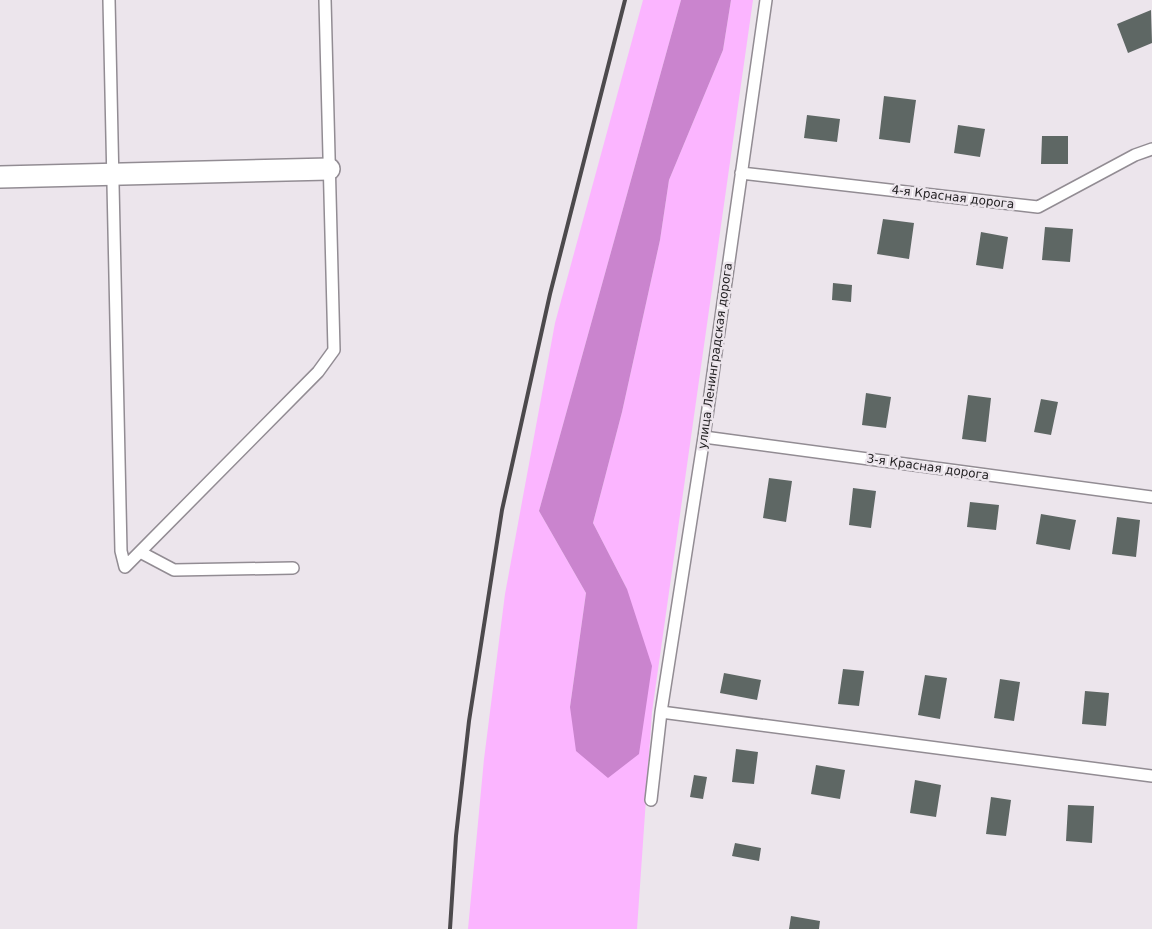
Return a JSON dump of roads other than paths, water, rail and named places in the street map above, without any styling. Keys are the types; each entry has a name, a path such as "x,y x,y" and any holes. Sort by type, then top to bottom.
{"street":[{"path":"0,177 328,169"}],"lane":[{"path":"109,0 121,551 125,567 318,372 334,350 325,0"},
{"name":"улица Ленинградская дорога","path":"651,800 661,712 704,437 766,0"},
{"name":"4-я Красная дорога","path":"741,173 1038,207 1135,155 1152,149"},
{"name":"3-я Красная дорога","path":"704,437 1152,497"},
{"path":"140,552 174,570 293,568"},
{"path":"661,712 1152,776"}],"railway":[{"path":"450,929 456,836 469,721 502,510 550,294 625,0"}]}
